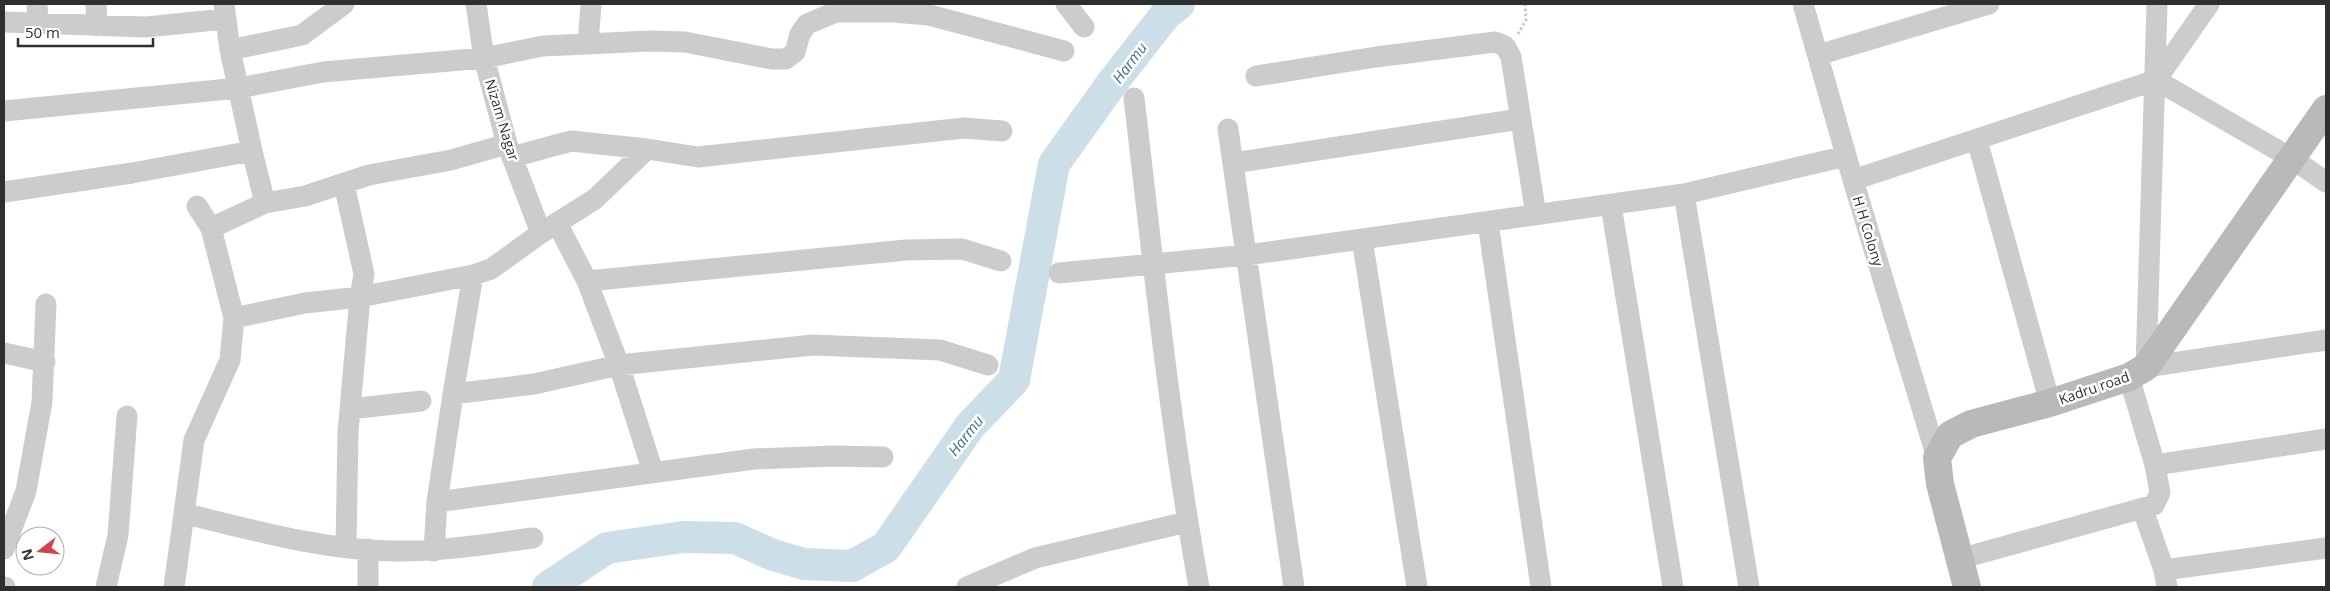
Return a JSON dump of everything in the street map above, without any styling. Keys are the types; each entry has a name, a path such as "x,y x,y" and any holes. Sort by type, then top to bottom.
{"main road":[{"name":"Kadru road","path":"1937,458 1950,436 1971,424 2050,403 2138,372 2326,110"},
{"path":"1937,458 1940,484 1967,587"}],"street":[{"path":"96,4 97,26"},
{"path":"230,50 302,35 315,13 344,4"},
{"name":"Nizam Nagar","path":"476,4 484,58 510,150 549,228 587,281 619,365 653,472"},
{"path":"588,44 591,4"},
{"path":"1066,4 1084,27"},
{"name":"H H Colony","path":"1804,4 1853,180 1937,458"},
{"path":"1818,55 1989,4"},
{"path":"1959,558 2143,510 2154,505 2160,493 2138,372 2156,80 2157,4"},
{"path":"1853,180 2156,80 2209,4"},
{"path":"4,111 239,88 323,72 484,58 543,46 650,41 685,42 772,59 786,59 795,52 800,34 807,24 835,8 928,15 1064,51"},
{"path":"4,22 37,13 97,26 146,27 224,11 230,50 265,203"},
{"path":"1256,76 1445,48 1495,42 1505,46 1511,57 1536,215"},
{"path":"2156,80 2291,158 2326,182"},
{"path":"1134,98 1153,265 1188,522 1199,587"},
{"path":"1233,162 1520,119"},
{"path":"211,228 265,203 305,196 369,175 572,141 647,149 698,157 964,128 1002,131"},
{"path":"1228,129 1294,587"},
{"path":"1977,140 2050,403"},
{"path":"234,318 305,303 360,296 473,275 491,269 549,228 595,199 647,149"},
{"path":"4,192 252,152"},
{"path":"1059,274 1247,255 1684,194 1846,156"},
{"path":"344,184 364,274 360,296 350,409 346,547"},
{"path":"1684,194 1749,587"},
{"path":"1610,205 1673,587"},
{"path":"174,587 186,514 194,440 230,360 234,318 211,228 198,206"},
{"path":"1488,222 1541,587"},
{"path":"1362,239 1417,587"},
{"path":"587,281 906,250 962,249 1001,261"},
{"path":"434,551 437,502 473,275"},
{"path":"4,549 26,491 42,402 46,304"},
{"path":"2138,372 2326,340"},
{"path":"453,394 534,384 619,365 813,345 940,350 988,365"},
{"path":"4,353 45,362"},
{"path":"350,409 421,401"},
{"path":"106,587 118,535 127,416"},
{"path":"2154,465 2326,439"},
{"path":"437,502 754,459 834,456 883,457"},
{"path":"2143,510 2165,579 2326,548"},
{"path":"186,514 293,539 368,549 434,551 534,538"},
{"path":"967,587 1035,558 1188,522"},
{"path":"368,549 368,587"}],"path":[{"path":"1505,46 1522,31 1526,20 1525,4"}],"waterway":[{"name":"Harmu","path":"548,587 607,548 683,537 735,538 773,555 804,564 852,566 886,547 970,426 1014,380 1054,164 1112,83 1166,14 1179,4"}]}
